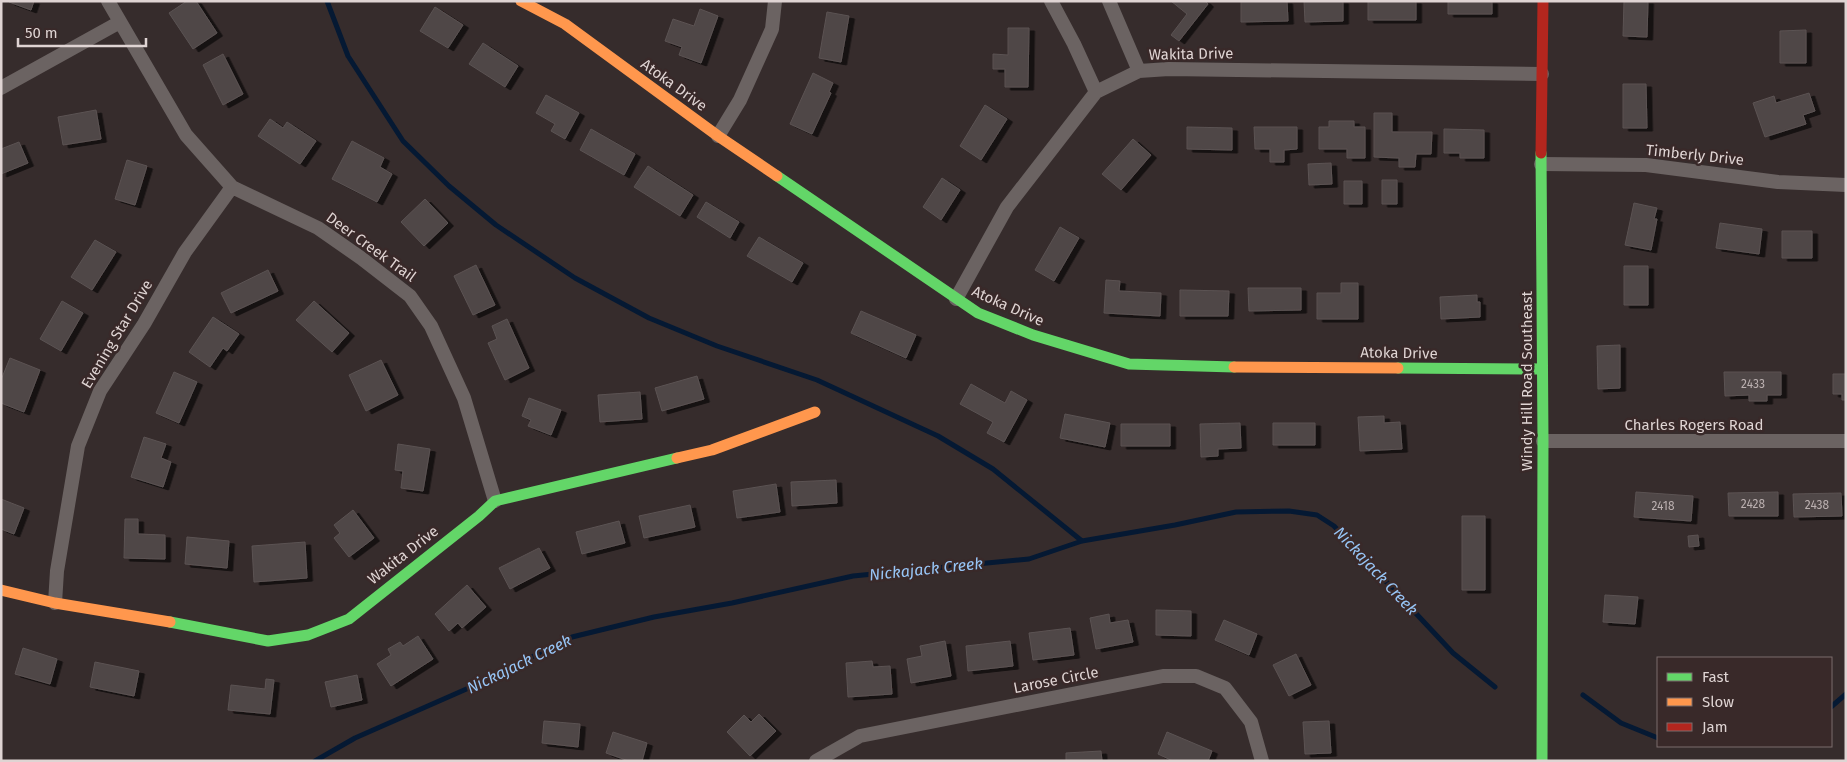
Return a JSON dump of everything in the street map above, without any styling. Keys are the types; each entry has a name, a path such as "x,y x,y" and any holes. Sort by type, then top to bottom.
{"street":[{"name":"Deer Creek Trail","path":"108,1 186,134 232,188 318,228 362,258 410,296 431,326 464,398 495,501"},
{"name":"Atoka Drive","path":"521,1 565,24 718,136 956,299 978,313 1033,335 1129,364 1542,369"},
{"path":"718,136 740,100 772,29 775,1"},
{"path":"1051,1 1074,44 1096,92"},
{"path":"1109,1 1139,71"},
{"name":"Windy Hill Road Southeast","path":"1542,761 1543,441 1541,164 1543,1"},
{"path":"1,88 120,22"},
{"name":"Wakita Drive","path":"956,299 1007,207 1096,92 1139,71 1169,69 1542,74"},
{"name":"Timberly Drive","path":"1541,164 1646,165 1778,182 1846,185"},
{"name":"Evening Star Drive","path":"55,603 57,571 78,446 100,391 144,324 185,252 232,188"},
{"name":"Wakita Drive","path":"1,590 55,603 143,617 268,641 308,634 349,619 495,501 712,450 815,412"},
{"name":"Charles Rogers Road","path":"1543,441 1846,441"},
{"name":"Larose Circle","path":"816,761 860,736 1163,676 1196,676 1225,688 1251,722 1262,761"}],"building":[{"path":"10,1 34,1 31,10"},
{"path":"187,1 196,1 217,33 193,49 169,13"},
{"path":"1171,1 1205,1 1208,4 1179,41 1171,35 1187,14"},
{"path":"1241,1 1287,1 1288,21 1241,22"},
{"path":"1304,1 1343,1 1343,21 1305,22"},
{"path":"1368,1 1416,1 1416,20 1368,20"},
{"path":"1448,1 1492,1 1492,14 1448,14"},
{"path":"1624,1 1648,1 1647,37 1623,36"},
{"path":"435,7 463,25 448,48 420,31"},
{"path":"700,9 718,16 701,63 679,55 682,47 665,41 673,19 694,26"},
{"path":"827,12 849,16 841,62 819,58"},
{"path":"1008,28 1029,28 1028,87 1005,87 1005,69 993,69 993,54 1008,55"},
{"path":"1806,30 1806,63 1780,63 1780,31"},
{"path":"483,43 518,66 505,87 469,64"},
{"path":"223,54 243,94 223,105 203,65"},
{"path":"813,73 833,83 829,92 831,93 812,134 790,124"},
{"path":"1623,84 1646,84 1647,128 1623,128"},
{"path":"1809,93 1815,111 1803,115 1806,124 1765,137 1753,103 1774,96 1776,103"},
{"path":"546,95 579,113 565,139 551,131 555,124 536,113"},
{"path":"985,105 1007,119 981,160 960,146"},
{"path":"96,110 101,139 63,145 58,117"},
{"path":"1374,113 1392,113 1392,132 1432,132 1431,154 1416,154 1415,167 1399,167 1399,158 1374,157"},
{"path":"270,119 283,128 287,122 316,141 300,164 258,136"},
{"path":"1329,121 1354,121 1354,127 1365,127 1365,158 1347,158 1347,149 1319,149 1319,127 1329,127"},
{"path":"1187,127 1232,128 1232,150 1187,149"},
{"path":"1254,127 1297,127 1297,149 1284,150 1284,162 1270,162 1270,149 1255,149"},
{"path":"591,129 635,154 624,175 580,150"},
{"path":"1444,129 1484,130 1484,158 1460,158 1460,153 1444,153"},
{"path":"1133,139 1151,155 1121,190 1102,174"},
{"path":"352,141 384,158 380,167 392,174 377,202 332,179"},
{"path":"19,142 28,163 1,174 1,149"},
{"path":"127,160 147,166 135,205 115,199"},
{"path":"1331,163 1332,184 1309,185 1308,164"},
{"path":"648,166 693,195 680,216 634,187"},
{"path":"942,178 960,190 941,220 923,207"},
{"path":"1382,180 1397,180 1397,204 1382,204"},
{"path":"1344,181 1362,181 1362,204 1344,204"},
{"path":"425,199 448,223 424,246 401,222"},
{"path":"706,202 739,222 730,238 697,217"},
{"path":"1634,203 1657,208 1654,219 1657,219 1651,250 1625,245"},
{"path":"1720,223 1762,229 1759,254 1716,248"},
{"path":"1060,227 1079,238 1054,281 1035,270"},
{"path":"1782,231 1812,231 1812,258 1782,258"},
{"path":"759,237 803,263 792,282 747,256"},
{"path":"95,240 116,252 92,290 71,277"},
{"path":"476,265 495,305 473,315 454,276"},
{"path":"1624,266 1648,266 1648,305 1624,305"},
{"path":"268,270 278,291 231,313 221,293"},
{"path":"1106,280 1120,281 1119,291 1161,293 1160,316 1104,313"},
{"path":"1341,283 1358,283 1358,319 1317,319 1317,293 1341,293"},
{"path":"1248,288 1301,288 1301,310 1249,311"},
{"path":"1180,290 1229,291 1228,316 1180,316"},
{"path":"1477,295 1477,302 1480,302 1480,317 1441,319 1440,297"},
{"path":"62,301 83,313 61,351 40,339"},
{"path":"314,301 349,333 332,352 296,320"},
{"path":"861,311 916,335 906,358 851,333"},
{"path":"213,317 239,334 227,351 223,348 210,367 189,352"},
{"path":"507,319 529,368 505,380 488,343 497,339 492,326"},
{"path":"1620,345 1620,388 1598,389 1597,346"},
{"path":"10,358 40,370 24,412 1,403 1,380"},
{"path":"381,360 398,395 366,411 349,375"},
{"path":"174,372 197,382 179,423 156,413"},
{"path":"1724,372 1781,372 1781,395 1767,395 1767,401 1749,401 1749,395 1725,396"},
{"path":"1833,374 1846,374 1846,400 1842,400 1842,394 1833,394"},
{"path":"697,376 704,399 662,411 655,388"},
{"path":"971,384 1005,403 1011,391 1027,400 1004,442 987,433 993,422 960,404"},
{"path":"640,392 642,419 600,422 598,395"},
{"path":"529,398 561,410 551,435 528,426 531,420 522,416"},
{"path":"1065,414 1110,423 1105,447 1060,438"},
{"path":"1384,416 1384,423 1400,422 1402,449 1360,451 1358,417"},
{"path":"1240,423 1241,448 1218,449 1218,456 1201,457 1200,424"},
{"path":"1273,423 1315,423 1315,445 1273,445"},
{"path":"1121,424 1170,424 1170,446 1121,446"},
{"path":"144,437 166,444 161,458 171,462 163,487 131,477"},
{"path":"398,444 430,449 423,491 401,488 403,471 395,470"},
{"path":"836,480 837,503 792,506 791,482"},
{"path":"776,484 780,512 737,518 733,491"},
{"path":"1636,492 1693,496 1691,521 1634,517"},
{"path":"1778,492 1778,516 1729,516 1728,493"},
{"path":"1841,493 1842,516 1794,517 1793,494"},
{"path":"1,499 24,508 14,534 1,529"},
{"path":"690,505 695,527 644,538 639,516"},
{"path":"353,510 374,538 349,557 334,538 340,533 334,525"},
{"path":"1462,516 1485,516 1485,590 1462,590"},
{"path":"125,519 138,519 138,534 165,535 165,559 124,558"},
{"path":"619,521 625,543 582,554 576,532"},
{"path":"1698,535 1699,546 1689,547 1688,536"},
{"path":"187,537 229,541 227,568 185,564"},
{"path":"305,542 307,578 254,582 252,546"},
{"path":"539,548 550,568 510,589 499,568"},
{"path":"467,585 486,607 462,628 458,623 449,631 435,614"},
{"path":"1605,595 1638,597 1635,624 1603,622"},
{"path":"1156,610 1191,611 1191,636 1156,635"},
{"path":"1109,614 1110,623 1128,620 1133,642 1096,649 1090,618"},
{"path":"1224,620 1257,634 1249,655 1215,640"},
{"path":"1070,628 1074,655 1033,660 1029,633"},
{"path":"418,636 433,659 391,686 377,664 391,655 388,649 400,642 403,646"},
{"path":"945,641 951,676 911,683 907,659 922,656 920,646"},
{"path":"1010,641 1013,666 968,671 966,646"},
{"path":"23,648 57,659 50,684 15,674"},
{"path":"1296,654 1311,685 1289,696 1273,665"},
{"path":"872,661 873,667 890,666 892,694 848,697 846,663"},
{"path":"95,662 139,671 134,696 90,687"},
{"path":"357,675 362,700 331,707 325,682"},
{"path":"266,679 274,680 270,714 228,710 231,685 265,689"},
{"path":"759,714 776,731 750,756 727,732 744,715 751,722"},
{"path":"544,721 580,724 578,747 542,743"},
{"path":"1329,721 1331,753 1305,754 1303,722"},
{"path":"613,732 647,743 642,761 629,761 606,753"},
{"path":"1167,732 1212,751 1208,761 1173,761 1158,754"},
{"path":"1101,751 1102,761 1066,761 1066,753"}],"waterway":[{"path":"327,1 348,56 403,141 449,186 496,225 575,278 649,318 717,346 817,380 938,436 993,469 1082,541"},
{"name":"Nickajack Creek","path":"315,761 355,738 471,687 572,637 654,617 732,603 853,576 1029,559 1082,541 1236,512 1289,511 1317,515 1334,526 1453,653 1495,687"},
{"name":"Nickajack Creek","path":"1832,706 1846,694"},
{"name":"Nickajack Creek","path":"1583,695 1621,723 1657,738"}],"traffic: fast":[{"path":"1541,153 1543,441 1542,761"},
{"path":"777,176 978,313 1033,335 1129,364 1234,367"},
{"path":"1398,368 1542,369"},
{"path":"170,622 268,641 308,635 349,619 479,516 495,501 677,458"}],"traffic: slow":[{"path":"521,1 565,24 718,136 777,176"},
{"path":"1234,367 1398,368"},
{"path":"677,458 712,450 815,412"},
{"path":"1,590 55,603 170,622"}],"traffic: jam":[{"path":"1541,153 1543,1"}]}
